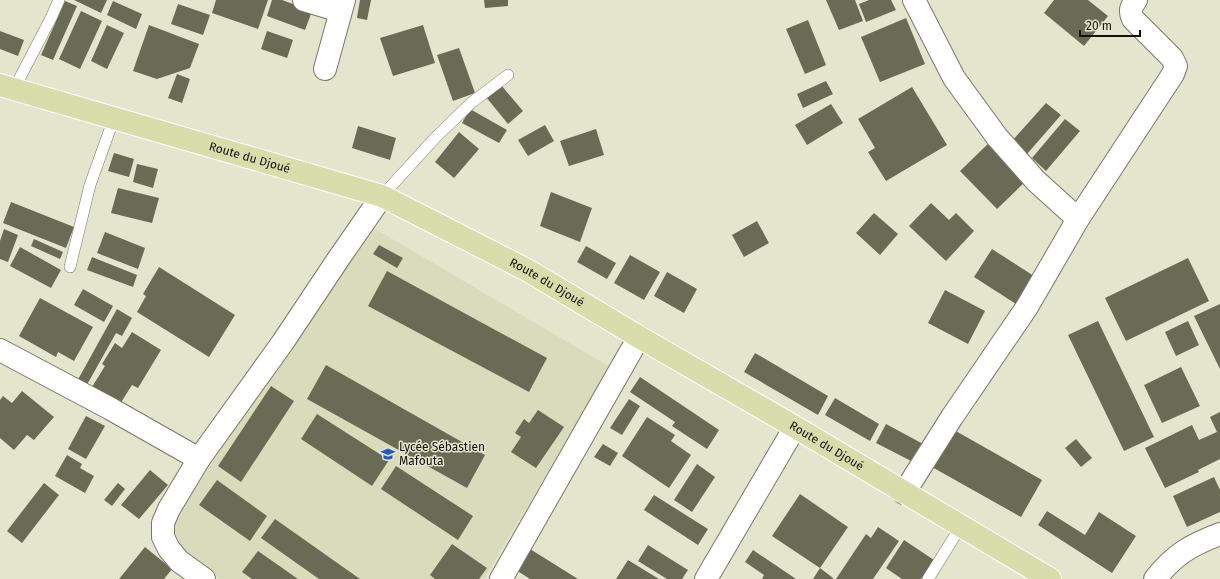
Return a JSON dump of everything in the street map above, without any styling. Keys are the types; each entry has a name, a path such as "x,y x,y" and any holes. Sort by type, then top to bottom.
{"main road":[{"name":"Route du Djoué","path":"7,87 382,196 527,270 1050,579"}],"street":[{"path":"304,0 342,6 325,69"},
{"path":"914,0 954,78 997,137 1036,181 1078,219"},
{"path":"904,493 952,417 1026,307 1078,219 1166,86 1176,66 1172,58 1133,19 1130,12 1131,7 1136,0"},
{"path":"204,579 179,561 169,549 163,537 163,523 169,509 199,459 284,342 382,196"},
{"path":"501,579 639,337"},
{"path":"0,350 111,409 199,459"},
{"path":"706,579 795,427"},
{"path":"1155,579 1168,563 1195,544 1220,534"}],"lane":[{"path":"7,87 52,18 59,0"},
{"path":"382,196 440,133 471,103 508,75"},
{"path":"70,267 90,185 114,118"},
{"path":"928,579 961,526"}],"shaded area":[{"name":"Lycée Sébastien Mafouta","path":"372,227 610,367 484,579 220,579 184,551 171,526 264,383"}],"building":[{"path":"74,0 107,0 101,13"},
{"path":"216,0 268,0 258,29 212,13"},
{"path":"272,0 282,0 312,11 305,30 267,16"},
{"path":"360,0 371,0 367,20 357,18"},
{"path":"484,0 508,0 508,6 485,8"},
{"path":"826,0 855,0 863,21 839,30"},
{"path":"869,0 891,0 896,10 866,22 859,4"},
{"path":"1054,0 1088,0 1108,16 1084,46 1044,13"},
{"path":"65,1 77,6 53,60 41,55"},
{"path":"113,1 142,14 136,29 107,15"},
{"path":"178,4 210,15 203,35 171,24"},
{"path":"81,11 102,21 80,69 59,59"},
{"path":"906,18 925,64 880,82 861,37"},
{"path":"808,20 826,65 805,74 786,29"},
{"path":"107,25 124,33 107,69 91,61"},
{"path":"149,25 199,44 190,68 157,79 133,71"},
{"path":"423,25 435,63 393,76 380,38"},
{"path":"0,31 24,40 18,56 0,49"},
{"path":"267,31 293,40 287,58 261,49"},
{"path":"459,48 475,93 453,101 437,55"},
{"path":"177,74 190,79 182,103 168,98"},
{"path":"826,81 833,94 803,108 797,94"},
{"path":"501,85 523,111 508,124 486,97"},
{"path":"912,87 947,145 886,181 868,152 875,148 858,119"},
{"path":"1046,103 1061,115 1027,154 1012,141"},
{"path":"831,104 843,123 807,145 795,125"},
{"path":"470,109 507,130 499,143 462,123"},
{"path":"1065,119 1080,131 1046,171 1032,158"},
{"path":"545,125 554,141 528,156 518,140"},
{"path":"358,126 396,138 390,160 352,148"},
{"path":"596,129 604,155 569,166 560,141"},
{"path":"459,132 479,149 454,178 435,162"},
{"path":"992,140 1029,178 997,209 960,171"},
{"path":"114,153 134,159 129,177 108,171"},
{"path":"137,164 158,169 153,188 133,182"},
{"path":"118,188 159,198 152,223 111,213"},
{"path":"551,192 592,208 580,242 540,226"},
{"path":"11,202 74,227 66,248 3,223"},
{"path":"931,203 949,220 956,213 974,231 946,261 909,226"},
{"path":"874,213 898,234 880,255 856,233"},
{"path":"757,221 769,243 744,257 732,235"},
{"path":"4,229 18,235 8,262 0,259 0,241"},
{"path":"105,232 145,248 138,269 97,253"},
{"path":"34,239 63,252 60,259 31,246"},
{"path":"379,245 403,258 397,268 373,254"},
{"path":"586,246 616,263 607,279 577,262"},
{"path":"20,247 61,270 51,288 10,266"},
{"path":"992,249 1037,278 1019,306 974,277"},
{"path":"630,255 660,272 644,300 614,283"},
{"path":"92,257 137,275 133,287 87,270"},
{"path":"1188,258 1209,301 1126,341 1105,298"},
{"path":"159,267 235,315 209,357 137,312 146,296 143,294"},
{"path":"387,271 547,358 529,392 368,306"},
{"path":"667,272 697,289 684,313 654,296"},
{"path":"83,289 113,306 104,322 74,305"},
{"path":"945,290 985,311 968,344 928,323"},
{"path":"40,298 93,327 74,361 58,352 56,357 19,336"},
{"path":"1220,304 1220,369 1194,316"},
{"path":"117,309 132,318 122,336 116,333 84,390 75,385"},
{"path":"1098,321 1154,437 1124,451 1068,335"},
{"path":"1188,321 1199,345 1176,356 1165,332"},
{"path":"132,332 161,350 138,388 132,385 120,404 92,387 105,366 102,364 115,343 122,348"},
{"path":"755,353 828,396 818,415 744,372"},
{"path":"326,365 485,455 467,488 307,399"},
{"path":"1181,367 1200,406 1162,423 1144,385"},
{"path":"640,377 719,430 707,449 672,426 675,422 630,392"},
{"path":"271,386 294,401 241,482 218,466"},
{"path":"22,391 54,417 34,440 27,435 14,450 0,438 0,400 3,396 12,403"},
{"path":"835,398 879,424 870,441 825,415"},
{"path":"629,399 640,406 622,435 610,428"},
{"path":"538,410 564,427 536,468 511,452 521,437 515,433 524,419 529,423"},
{"path":"1220,412 1220,459 1198,470 1199,472 1165,488 1145,448 1192,425 1199,440 1217,432 1210,417"},
{"path":"317,414 389,460 372,486 301,439"},
{"path":"86,416 105,426 86,459 68,449"},
{"path":"647,417 675,435 671,441 691,455 669,488 622,456"},
{"path":"886,424 925,445 915,463 876,443"},
{"path":"954,430 1042,480 1021,517 932,467"},
{"path":"1076,439 1092,458 1081,467 1065,448"},
{"path":"603,444 618,453 610,466 594,457"},
{"path":"67,455 82,464 80,468 94,476 85,493 55,476"},
{"path":"697,464 715,477 692,512 674,500"},
{"path":"396,466 473,516 458,540 381,489"},
{"path":"150,470 168,485 139,519 121,505"},
{"path":"1214,477 1220,490 1220,512 1187,527 1173,496"},
{"path":"217,480 267,516 250,541 199,505"},
{"path":"44,483 59,495 22,543 7,531"},
{"path":"118,483 125,489 112,506 104,500"},
{"path":"800,494 848,527 820,568 772,536"},
{"path":"654,495 708,529 698,545 644,510"},
{"path":"1047,511 1085,535 1099,512 1136,536 1112,573 1038,525"},
{"path":"275,519 360,579 319,579 261,538"},
{"path":"878,527 899,541 873,579 836,579 866,534 871,538"},
{"path":"904,540 934,560 921,579 902,579 886,568"},
{"path":"452,544 487,568 479,579 435,579 430,575"},
{"path":"648,545 688,570 682,579 667,579 638,561"},
{"path":"145,547 172,569 164,579 119,579"},
{"path":"530,549 578,579 530,579 516,570"},
{"path":"753,550 796,579 762,579 764,575 745,562"},
{"path":"258,551 298,579 252,579 242,572"},
{"path":"628,560 659,579 616,579"},
{"path":"820,568 833,578 833,579 813,579"}],"place":[{"name":"Lycée Sébastien Mafouta","path":"388,454"}]}
